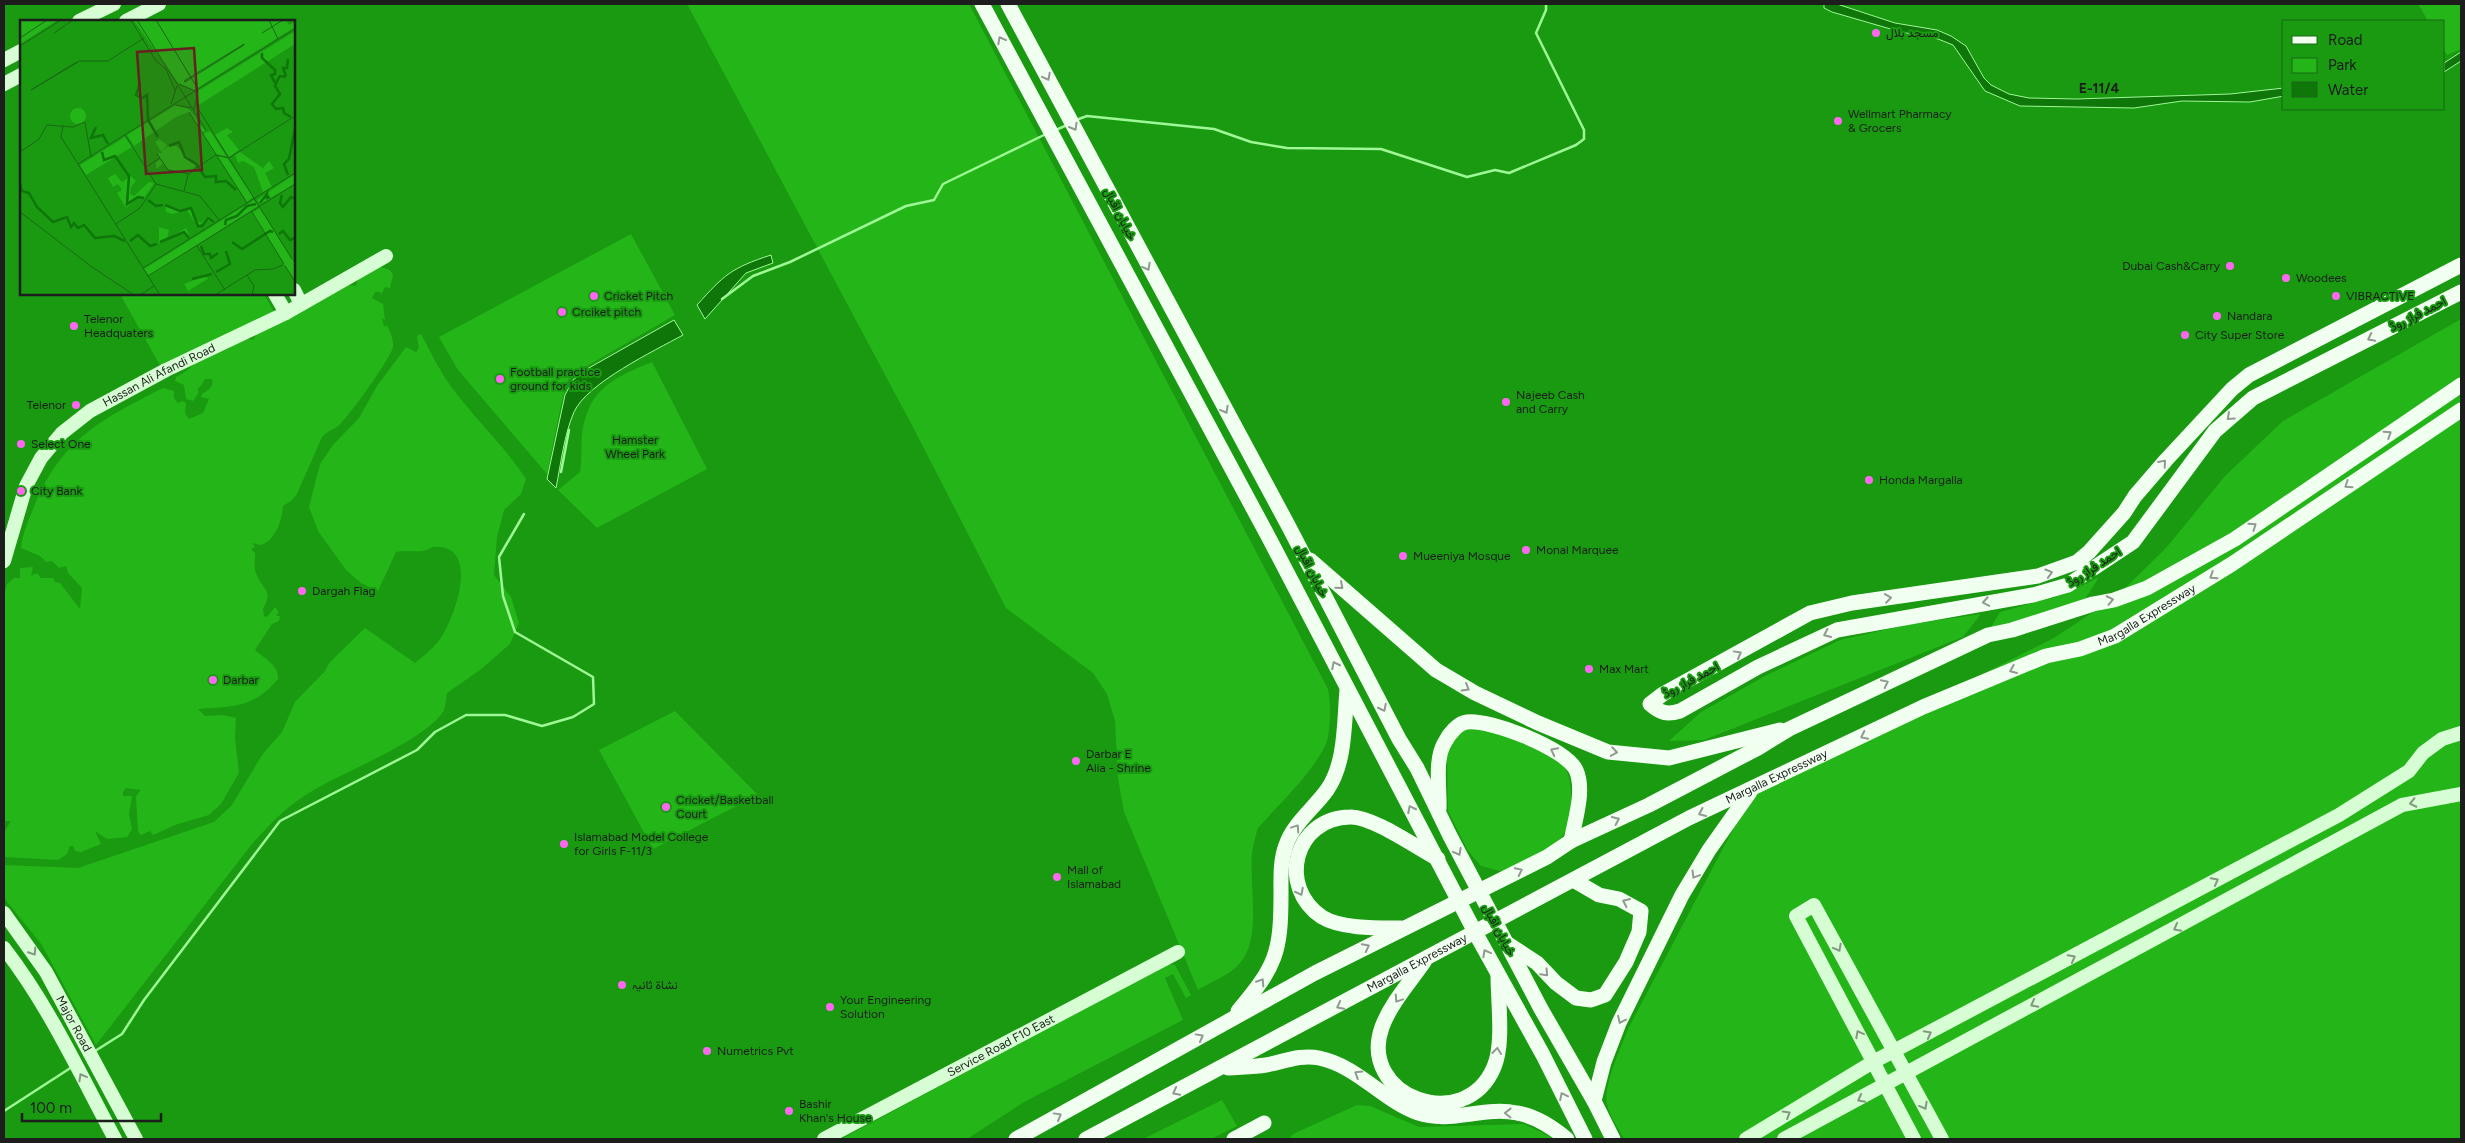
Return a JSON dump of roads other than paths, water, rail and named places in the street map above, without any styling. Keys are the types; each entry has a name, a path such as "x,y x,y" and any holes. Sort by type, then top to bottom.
{"main road":[{"name":"خیابان اقبال","path":"982,4 1226,459 1498,974 1543,1055 1585,1139"},
{"name":"خیابان اقبال","path":"1008,4 1303,554 1541,1009 1594,1101 1613,1139"},
{"path":"1012,60 1031,47"},
{"name":"احمد فراز روڈ","path":"2461,265 2249,375 2232,389 2166,460 2124,513 2089,552 2077,562 2038,576 1852,603 1810,613 1663,694 1650,704 1659,712 1671,714 1680,711 1758,667 1836,630 2033,595 2068,585 2133,542 2215,431 2253,398 2461,292"},
{"path":"2434,279 2444,301"},
{"name":"Margalla Expressway","path":"1403,928 1547,857 1572,841 1649,805 1758,748 1789,729 1988,635 2012,630 2088,605 2114,600 2147,588 2235,539 2461,385"},
{"name":"Margalla Expressway","path":"1086,1139 1575,881 1689,818 1751,791 1932,704 2046,656 2080,649 2115,636 2224,569 2461,410"},
{"path":"1226,459 1246,448"},
{"path":"1303,554 1436,670 1475,693 1538,723 1608,752 1669,758 1709,749 1758,734 1789,729"},
{"path":"1230,1020 1256,990 1275,960 1281,932 1281,864 1284,850 1286,843 1301,820 1328,789 1336,772 1342,744 1347,689"},
{"path":"1439,813 1440,755 1444,742 1456,727 1465,722 1484,722 1518,732 1564,756 1575,769 1579,786 1572,841"},
{"path":"1594,1101 1604,1062 1619,1024 1682,895 1710,850 1751,791"},
{"path":"1403,928 1350,926 1324,918 1307,906 1296,884 1297,859 1300,850 1310,833 1330,820 1350,816 1371,821 1438,859"},
{"path":"1507,943 1537,963 1556,984 1576,998 1591,1000 1605,995 1626,962 1639,932 1641,911 1618,898 1599,895 1575,881"},
{"path":"1016,1139 1315,973 1403,928"},
{"path":"1426,959 1389,1014 1382,1027 1379,1041 1379,1059 1387,1076 1396,1088 1408,1096 1424,1102 1441,1104 1457,1101 1475,1094 1495,1067 1498,1049 1498,974"},
{"path":"1219,1069 1266,1065 1300,1057 1317,1057 1342,1065 1402,1106 1420,1113 1456,1117 1490,1112 1516,1112 1535,1118 1567,1139"},
{"path":"1234,1139 1264,1123"}],"street":[{"path":"81,20 114,4"},
{"path":"134,20 149,16 159,4"},
{"path":"4,60 20,52"},
{"path":"4,84 20,76"},
{"name":"Hassan Ali Afandi Road","path":"4,561 26,486 41,458 62,433 90,411 166,370 286,314 386,256"},
{"path":"295,292 302,304"},
{"path":"276,295 286,314"},
{"path":"1746,1139 1873,1062 2338,815 2409,771 2423,754 2442,739 2461,733"},
{"path":"1784,1139 1886,1086 2402,805 2461,794"},
{"path":"1914,1139 1796,916 1814,905 1942,1139"},
{"name":"Major Road","path":"4,913 41,965 68,1011 136,1139"},
{"name":"Major Road","path":"4,948 54,1020 68,1053 115,1139"},
{"name":"Service Road F10 East","path":"824,1139 1178,952"},
{"path":"54,1020 68,1011"}],"water":[{"path":"1824,4 1837,4 1895,23 1937,30 1951,36 1966,46 1984,78 1991,85 2009,94 2029,98 2076,99 2230,94 2282,88 2282,96 2250,102 2182,101 2134,108 2020,106 1985,91 1953,45 1938,39 1901,32 1824,8"},
{"path":"2461,52 2461,61 2445,71 2445,62"},
{"path":"771,255 773,263 746,273 705,319 697,305 714,286 746,264"},
{"path":"674,320 683,335 622,369 592,390 581,401 574,412 568,430 556,488 547,479 565,395 573,380 587,369"}],"waterway":[{"path":"1076,120 1087,116 1214,129 1251,142 1287,148 1381,149 1467,177 1495,170 1509,173 1576,145 1584,139 1584,130 1536,33 1546,10 1546,4"},
{"path":"1056,130 1067,125"},
{"path":"722,299 753,276 790,262 906,206 934,200 943,184 1046,134"},
{"path":"561,472 569,430"},
{"path":"95,1051 122,1034 144,1000 280,821 417,750 435,732 466,715 505,715 542,726 573,717 594,704 593,677 515,632 503,596 499,557 524,514"},
{"path":"4,1111 72,1067"}],"place":[{"name":"مسجد بلال","path":"1876,33"},
{"name":"Wellmart Pharmacy & Grocers","path":"1838,121"},
{"name":"Dubai Cash&Carry","path":"2230,266"},
{"name":"Woodees","path":"2286,278"},
{"name":"Cricket Pitch","path":"594,296"},
{"name":"VIBRACTIVE","path":"2336,296"},
{"name":"Crciket pitch","path":"562,312"},
{"name":"Nandara","path":"2217,316"},
{"name":"Telenor Headquaters","path":"74,326"},
{"name":"City Super Store","path":"2185,335"},
{"name":"Football practice ground for kids","path":"500,379"},
{"name":"Najeeb Cash and Carry","path":"1506,402"},
{"name":"Telenor","path":"76,405"},
{"name":"Select One","path":"21,444"},
{"name":"Honda Margalla","path":"1869,480"},
{"name":"City Bank","path":"21,491"},
{"name":"Monal Marquee","path":"1526,550"},
{"name":"Mueeniya Mosque","path":"1403,556"},
{"name":"Dargah Flag","path":"302,591"},
{"name":"Max Mart","path":"1589,669"},
{"name":"Darbar","path":"213,680"},
{"name":"Darbar E Alia - Shrine","path":"1076,761"},
{"name":"Cricket/Basketball Court","path":"666,807"},
{"name":"Islamabad Model College for Girls F-11/3","path":"564,844"},
{"name":"Mall of Islamabad","path":"1057,877"},
{"name":"نشاۃ ثانیہ","path":"622,985"},
{"name":"Your Engineering Solution","path":"830,1007"},
{"name":"Numetrics Pvt","path":"707,1051"},
{"name":"Bashir Khan's House","path":"789,1111"}],"district":[{"name":"E-11/4","path":"2099,88"}],"park label":[{"name":"Hamster Wheel Park","path":"635,447"}]}
